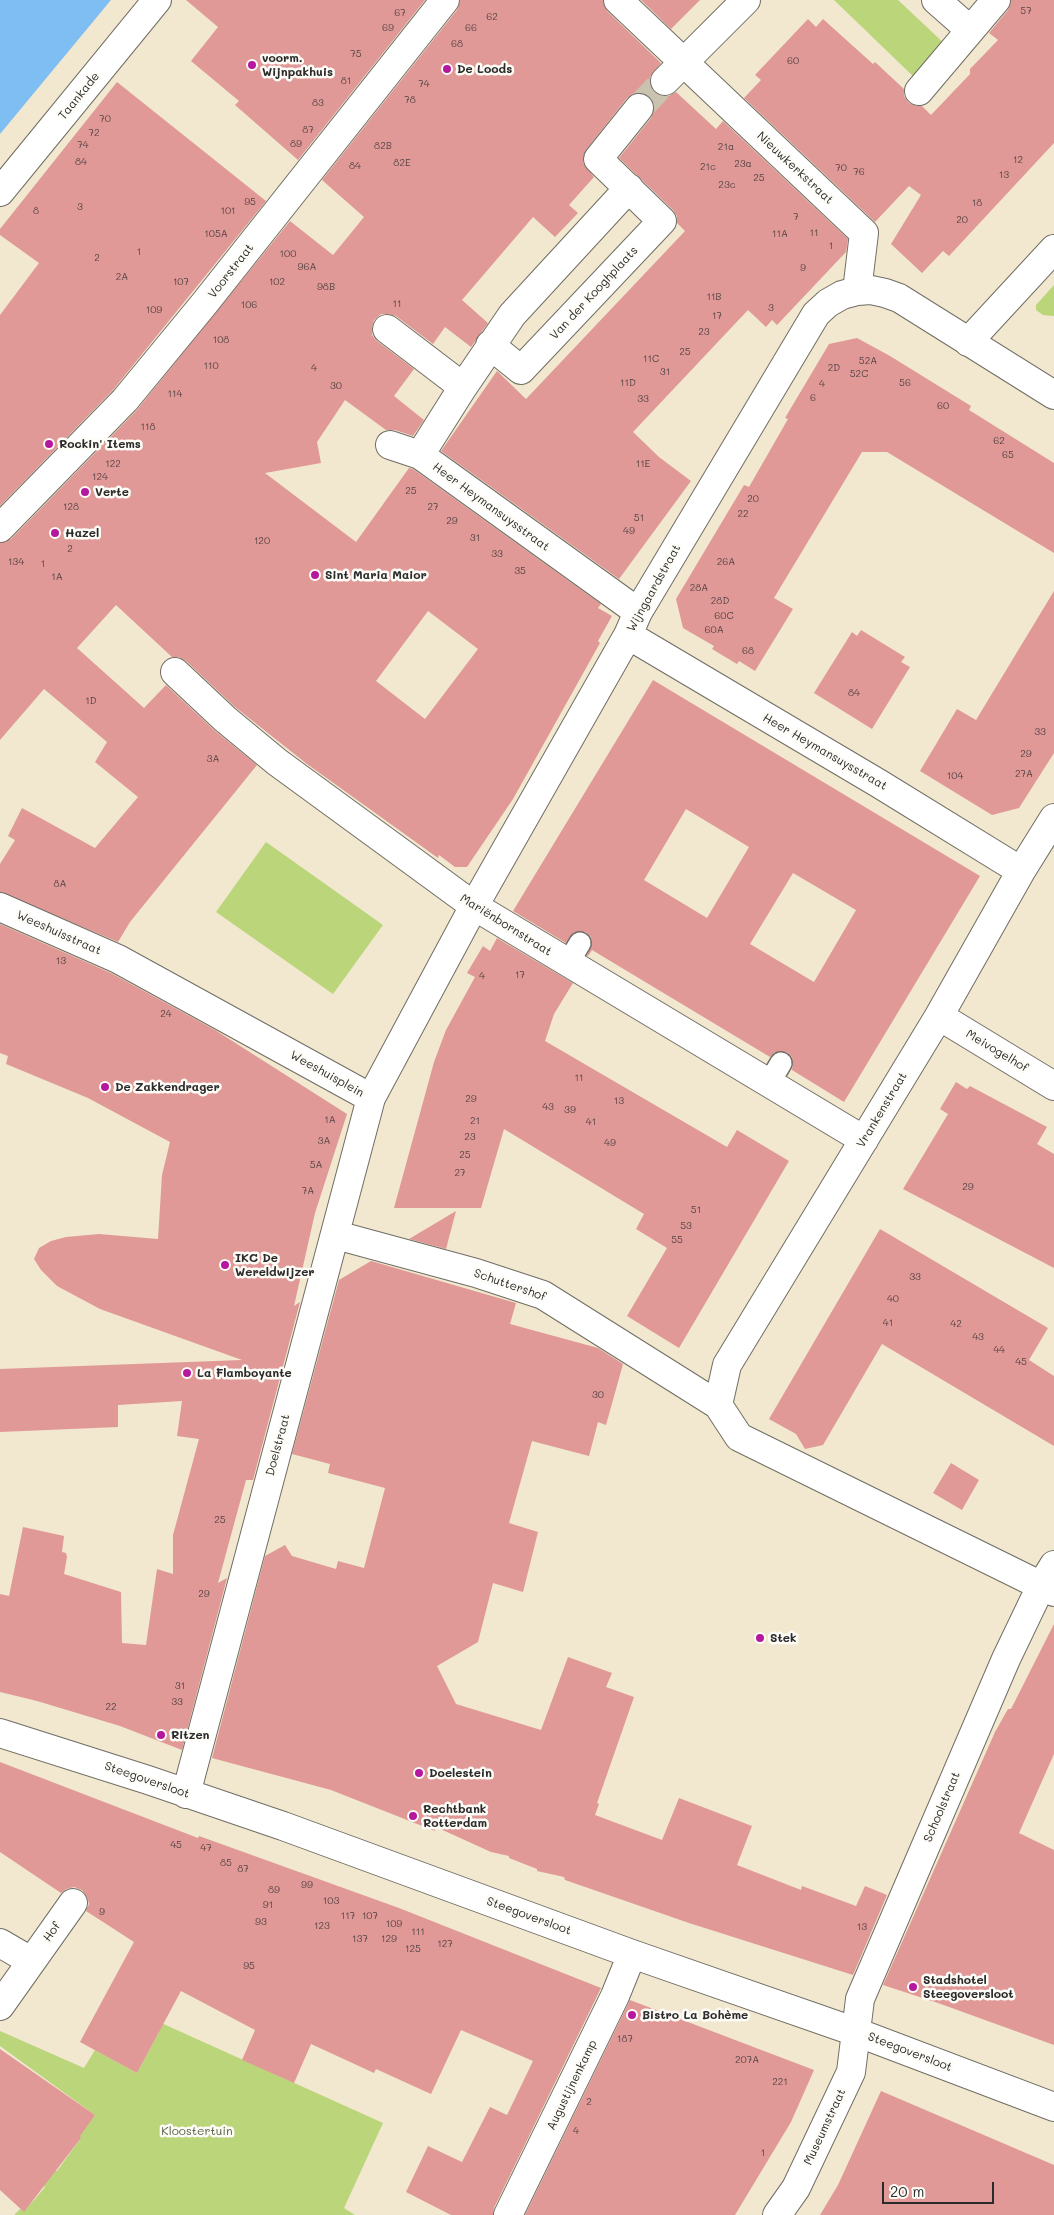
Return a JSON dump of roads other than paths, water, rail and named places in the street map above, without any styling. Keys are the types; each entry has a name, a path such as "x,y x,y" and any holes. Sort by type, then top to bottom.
{"street":[{"name":"Taankade","path":"0,192 157,0"},
{"name":"Voorstraat","path":"0,528 125,400 211,296 445,0"},
{"name":"Nieuwkerkstraat","path":"618,0 674,72 864,233 858,291"},
{"path":"674,72 746,0"},
{"path":"936,0 970,30"},
{"path":"918,91 996,0"},
{"name":"Van der Kooghplaats","path":"490,345 521,370 662,221 598,159 639,108"},
{"path":"420,456 490,345 512,316 629,188"},
{"path":"968,342 1054,249"},
{"path":"858,291 872,290 899,298 1054,395"},
{"name":"Wijngaardstraat","path":"474,906 633,624 816,314 828,303 842,295 858,291"},
{"path":"387,329 463,387"},
{"name":"Heer Heymansuysstraat","path":"390,445 420,456 633,624 878,783 1021,870"},
{"name":"Mariënbornstraat","path":"175,672 225,719 277,762 474,906 574,953 775,1073 864,1140"},
{"name":"Vrankenstraat","path":"718,1406 728,1365 939,1016 1021,870 1054,818"},
{"name":"Weeshuisplein","path":"118,959 371,1098 474,906"},
{"name":"Weeshuisstraat","path":"0,907 118,959"},
{"name":"Meivogelhof","path":"939,1016 1054,1086"},
{"name":"Doelstraat","path":"186,1794 297,1370 336,1235 371,1098"},
{"name":"Schuttershof","path":"336,1235 476,1273 543,1295 718,1406"},
{"path":"718,1406 739,1437 1050,1581"},
{"name":"Schoolstraat","path":"856,2032 860,2000 936,1819 1006,1658 1050,1581"},
{"name":"Steegoversloot","path":"0,1733 283,1826 632,1954 856,2032 1054,2107"},
{"name":"Hof","path":"0,2006 72,1903"},
{"path":"0,1943 31,1961"},
{"name":"Augustijnenkamp","path":"508,2215 615,1996 632,1954"},
{"name":"Museumstraat","path":"777,2215 796,2188 851,2072 856,2032"}],"water":[{"path":"0,0 111,0 0,134"}],"tunnel":[{"path":"639,108 665,81"}],"place":[{"name":"voorm. Wijnpakhuis","path":"252,65"},
{"name":"De Loods","path":"447,69"},
{"name":"Rockin' Items","path":"49,444"},
{"name":"Verte","path":"85,492"},
{"name":"Hazel","path":"55,533"},
{"name":"Sint Maria Maior","path":"315,575"},
{"name":"De Zakkendrager","path":"105,1087"},
{"name":"IKC De Wereldwijzer","path":"225,1265"},
{"name":"La Flamboyante","path":"187,1373"},
{"name":"Stek","path":"760,1638"},
{"name":"Ritzen","path":"161,1735"},
{"name":"Doelestein","path":"419,1773"},
{"name":"Rechtbank Rotterdam","path":"413,1816"},
{"name":"Stadshotel Steegoversloot","path":"913,1987"},
{"name":"Bistro La Bohème","path":"632,2015"}],"park label":[{"name":"Kloostertuin","path":"197,2131"}]}
